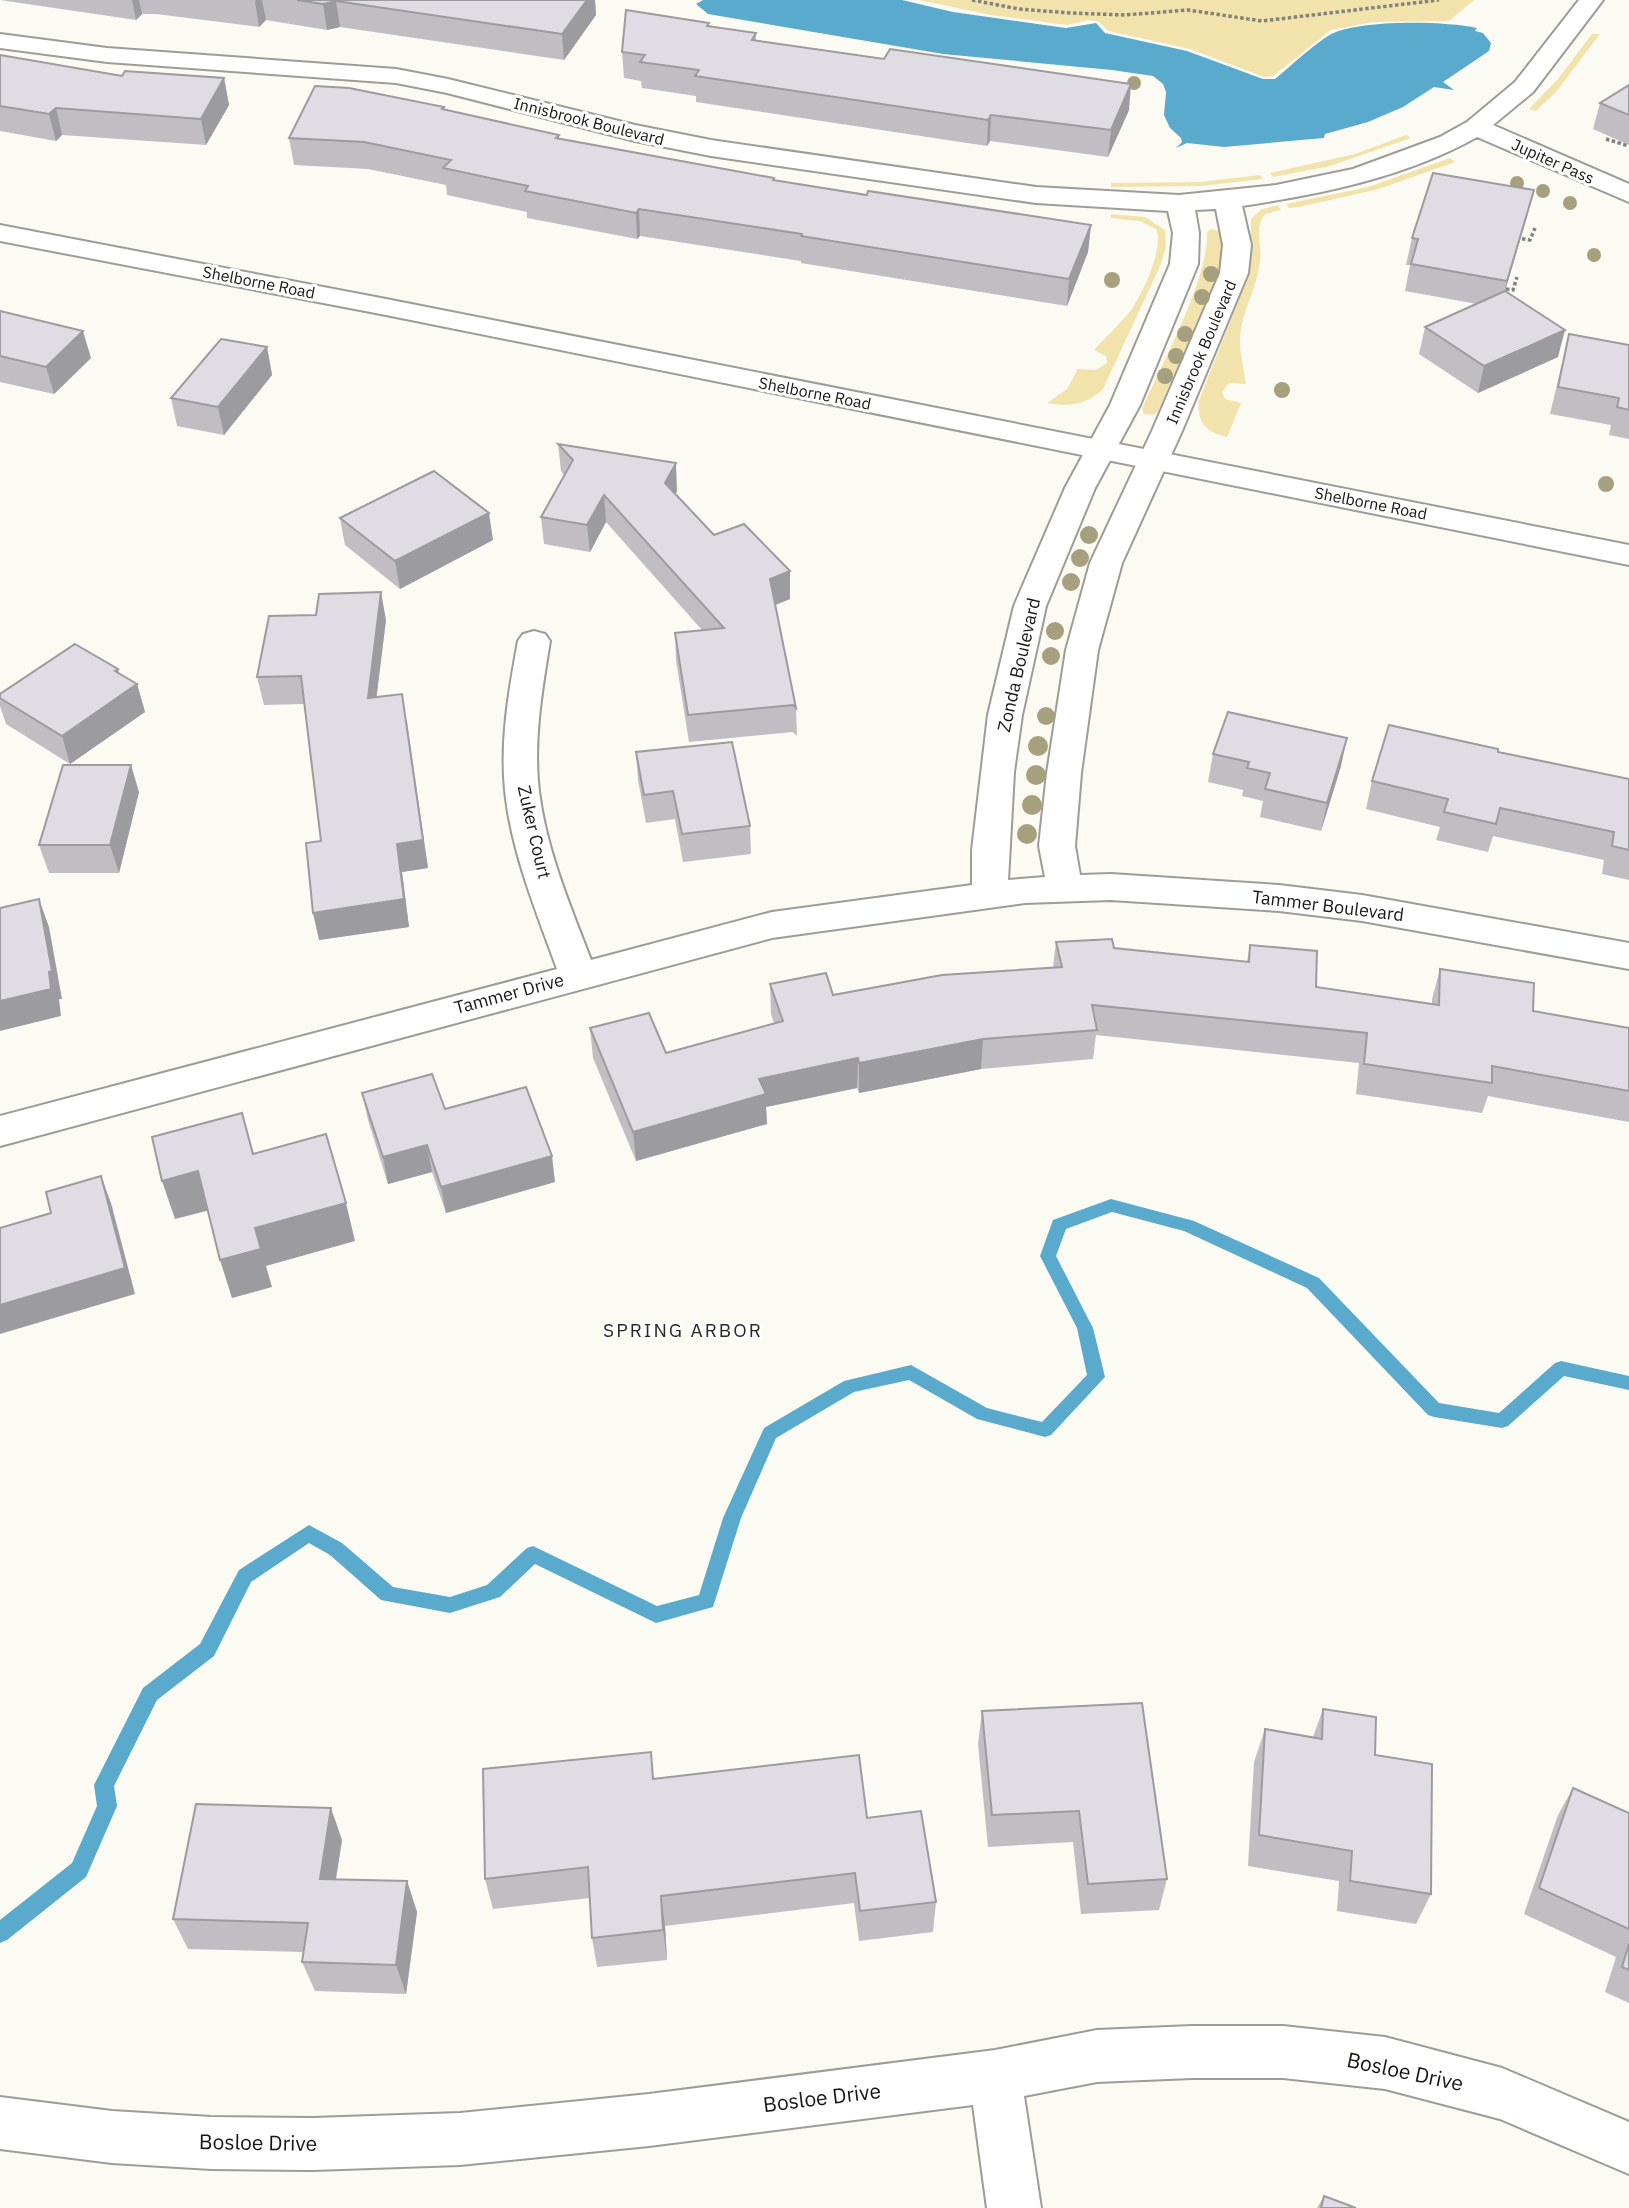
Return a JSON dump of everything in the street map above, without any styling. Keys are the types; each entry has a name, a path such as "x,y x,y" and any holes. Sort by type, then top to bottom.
{"street":[{"name":"Innisbrook Boulevard","path":"0,41 107,55 396,76 448,86 635,133 720,150 1049,197 1179,203 1227,200 1360,175 1442,145 1476,127 1524,87 1591,0"},
{"name":"Jupiter Pass","path":"1476,127 1629,194"},
{"name":"Innisbrook Boulevard","path":"1154,460 1234,273 1237,244 1227,200"},
{"path":"1099,450 1125,405 1184,264 1188,243 1187,225 1179,203"},
{"name":"Shelborne Road","path":"0,233 400,309 1629,555"},
{"name":"Zonda Boulevard","path":"1007,892 990,849 997,772 1018,656 1030,606 1055,543 1099,450"},
{"path":"1065,888 1057,846 1064,773 1082,650 1107,564 1154,460"},
{"name":"Zuker Court","path":"534,641 524,703 522,791 543,877 578,975"},
{"name":"Tammer Boulevard","path":"1007,892 1065,888 1163,889 1348,906 1629,956"},
{"name":"Tammer Drive","path":"0,1131 772,925 1007,892"},
{"name":"Bosloe Drive","path":"0,2123 112,2137 211,2143 407,2141 624,2122 995,2076 1097,2056 1270,2052 1385,2063 1502,2094 1629,2148"},
{"path":"995,2076 1014,2208"}],"path":[{"path":"972,0 1043,11 1125,15 1188,10 1262,21 1439,0"},
{"path":"1606,139 1629,146"},
{"path":"1511,237 1530,240 1535,228"},
{"path":"1500,288 1513,290 1517,277"}],"shaded area":[{"path":"919,0 1474,0 1449,21 1373,22 1331,30 1273,76 1264,77 1190,49 1108,31 1099,22 1089,20 1067,25 991,15"},
{"path":"1592,34 1600,34 1556,92 1536,111 1529,109 1558,79"},
{"path":"1406,135 1411,138 1330,166 1273,177 1270,173 1355,154"},
{"path":"1450,158 1455,162 1379,189 1299,207 1289,208 1286,204 1368,187"},
{"path":"1260,175 1263,179 1200,186 1111,187 1111,183 1200,182"},
{"path":"1278,205 1281,210 1265,214 1260,225 1258,271 1241,330 1246,384 1229,383 1222,392 1225,399 1241,403 1227,437 1214,433 1204,425 1199,415 1199,400 1248,277 1251,265 1251,219 1262,209"},
{"path":"1111,214 1145,217 1165,230 1166,247 1161,264 1103,389 1077,404 1047,403 1067,389 1078,369 1096,370 1107,363 1106,356 1094,350 1131,310 1151,270 1157,247 1156,229 1140,221 1111,218"},
{"path":"1211,229 1221,232 1221,263 1218,274 1158,411 1153,415 1144,414 1142,409 1193,297 1206,251 1207,232"}],"water":[{"path":"703,0 902,0 953,12 1066,28 1096,23 1105,33 1187,51 1263,79 1275,79 1330,35 1367,25 1426,23 1477,28 1475,31 1483,33 1491,43 1489,51 1443,82 1454,90 1434,87 1403,107 1368,122 1325,134 1324,138 1224,147 1187,143 1176,148 1182,142 1181,138 1170,128 1164,115 1166,92 1163,84 1153,76 943,54 708,14 696,4"}],"building":[{"path":"297,0 587,0 562,34 336,1 323,4"},
{"path":"626,10 756,33 752,40 884,59 890,49 1131,84 1111,130 991,115 988,120 695,76 699,70 640,62 645,55 622,52"},
{"path":"0,55 122,76 125,71 224,78 201,119 56,108 49,114 0,106"},
{"path":"1629,85 1629,115 1600,103"},
{"path":"315,86 349,88 444,107 442,109 559,135 556,138 774,178 773,180 867,195 868,191 1091,225 1069,279 639,209 636,213 525,191 528,186 443,168 451,160 364,142 289,138"},
{"path":"1433,173 1534,190 1507,281 1411,264 1418,239 1412,238"},
{"path":"1505,291 1565,330 1484,366 1425,327"},
{"path":"0,311 83,331 46,367 0,356"},
{"path":"1569,334 1629,345 1629,410 1617,407 1619,398 1558,387"},
{"path":"221,339 267,347 218,407 171,398"},
{"path":"558,444 676,463 665,483 714,535 744,524 790,571 770,579 796,708 793,705 688,715 675,633 724,628 604,495 587,525 541,517 573,460"},
{"path":"434,471 489,513 395,561 340,518"},
{"path":"381,592 368,698 402,694 423,840 397,844 404,899 313,913 306,843 321,841 301,676 257,677 269,616 316,615 319,594"},
{"path":"75,644 118,669 115,671 137,684 62,736 0,698 0,694"},
{"path":"1228,712 1347,738 1327,803 1265,789 1270,773 1247,768 1249,762 1213,754"},
{"path":"1389,725 1498,749 1498,752 1629,779 1629,850 1612,846 1614,832 1500,808 1496,824 1444,812 1448,799 1372,781"},
{"path":"732,742 750,826 682,834 673,791 644,795 636,752"},
{"path":"63,765 131,765 110,845 39,845"},
{"path":"39,899 52,971 49,972 51,989 0,1001 0,908"},
{"path":"1112,939 1114,948 1249,962 1250,945 1317,951 1316,987 1439,1005 1440,969 1534,983 1533,1011 1629,1028 1629,1091 1492,1066 1492,1083 1364,1064 1367,1033 1092,1005 1097,1030 983,1039 859,1063 858,1058 759,1079 766,1094 633,1132 590,1028 649,1013 666,1053 783,1021 770,984 826,973 833,995 942,975 1062,967 1056,942"},
{"path":"432,1074 445,1109 526,1087 552,1156 441,1187 427,1145 383,1157 362,1093"},
{"path":"242,1113 253,1154 326,1134 346,1203 255,1228 261,1249 220,1260 198,1171 162,1181 152,1137"},
{"path":"101,1176 125,1268 0,1305 0,1228 51,1213 46,1192"},
{"path":"1142,1703 1167,1879 1088,1884 1079,1811 992,1815 982,1711"},
{"path":"1323,1709 1376,1717 1375,1755 1432,1764 1431,1894 1350,1881 1352,1851 1259,1835 1265,1729 1322,1739"},
{"path":"651,1752 653,1779 859,1755 867,1818 921,1811 936,1902 860,1911 855,1873 661,1896 663,1930 592,1938 588,1867 485,1879 483,1769"},
{"path":"1573,1788 1629,1813 1629,1929 1539,1888"},
{"path":"196,1804 331,1808 320,1879 407,1881 396,1965 302,1962 308,1923 173,1919"},
{"path":"1629,1944 1629,1970 1622,1967"},
{"path":"1324,2196 1356,2208 1321,2208"}],"waterway":[{"path":"0,1933 79,1870 107,1806 104,1785 150,1694 207,1650 245,1576 309,1533 336,1549 388,1594 450,1605 493,1591 533,1554 656,1615 706,1601 732,1518 770,1433 850,1386 911,1372 983,1414 1045,1430 1096,1377 1085,1328 1048,1256 1059,1225 1111,1205 1188,1226 1313,1283 1434,1410 1502,1421 1561,1368 1629,1383"}],"district":[{"name":"SPRING ARBOR","path":"683,1330"}]}
